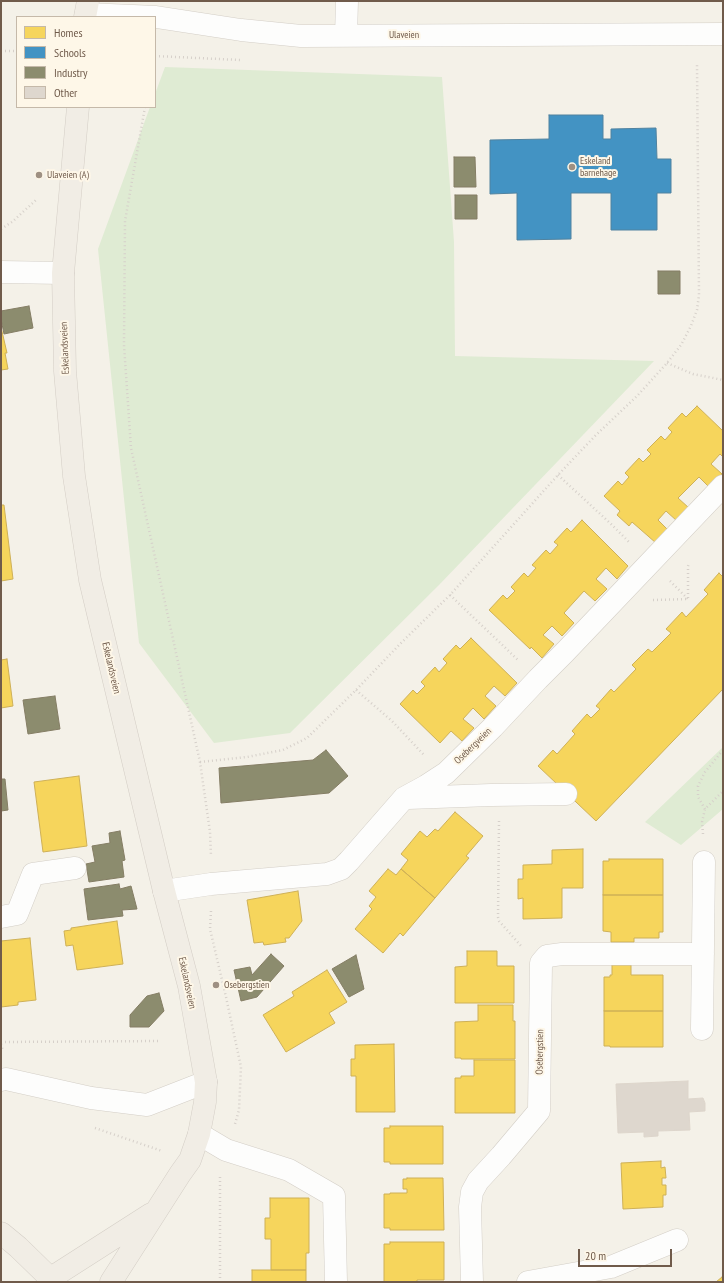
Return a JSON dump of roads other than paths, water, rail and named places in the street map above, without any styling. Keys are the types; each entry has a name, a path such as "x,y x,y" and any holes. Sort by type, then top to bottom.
{"main road":[{"name":"Eskelandsveien","path":"78,108 62,273 65,371 74,476 90,580 188,986 206,1082 205,1102 199,1134 190,1160 111,1282"},
{"name":"Eskelandsveien","path":"53,1280 157,1210"},
{"path":"1,1233 53,1280"}],"street":[{"path":"346,36 347,1"},
{"name":"Ulaveien","path":"86,11 156,16 241,30 301,36 723,34"},
{"path":"1,272 62,273"},
{"name":"Osebergveien","path":"164,891 211,884 327,874 341,869 349,862 404,798 446,773 493,727 723,486"},
{"path":"404,798 566,794"},
{"path":"702,1029 704,862"},
{"path":"1,916 17,914 33,874 76,868"},
{"name":"Osebergstien","path":"472,1282 470,1207 472,1192 478,1181 539,1111 541,963 547,956 562,954 703,954"},
{"path":"1,1080 91,1098 146,1104 206,1082"},
{"path":"199,1134 226,1150 289,1170 334,1196 336,1282"},
{"path":"528,1282 611,1267 676,1240"}],"place":[{"name":"Eskeland barnehage","path":"572,167"},
{"name":"Ulaveien (A)","path":"39,175"},
{"name":"Osebergstien","path":"216,985"}]}
